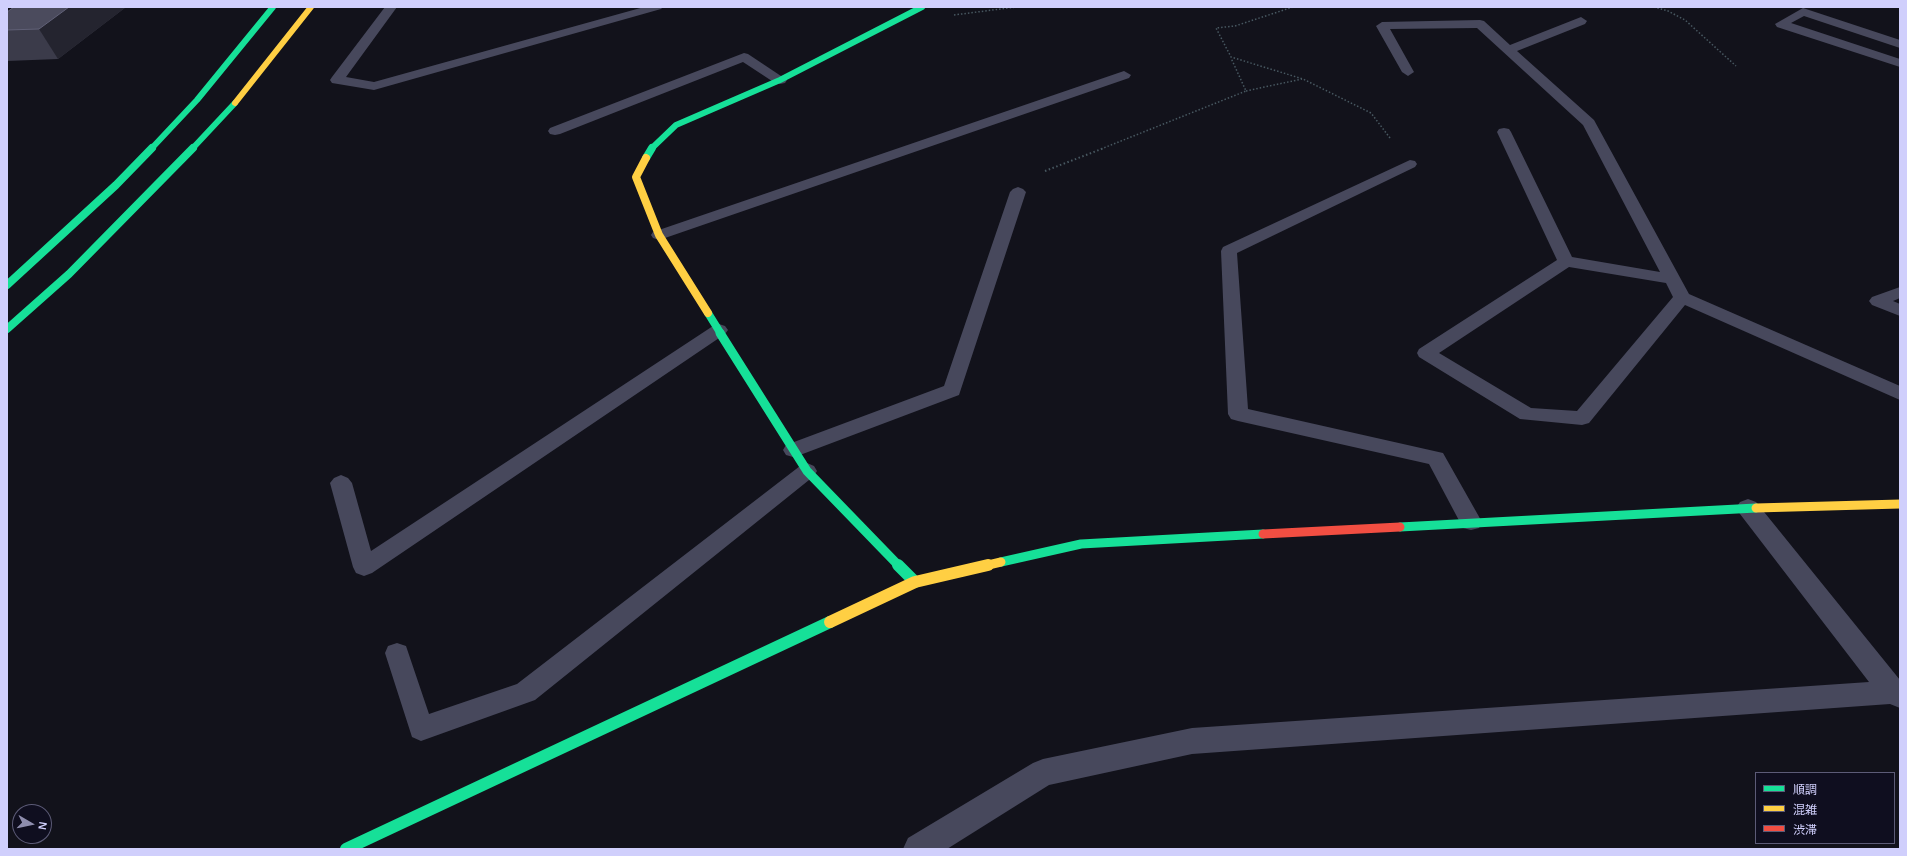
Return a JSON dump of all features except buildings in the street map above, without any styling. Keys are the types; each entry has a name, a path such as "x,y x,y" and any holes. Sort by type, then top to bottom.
{"street":[{"path":"7,285 116,185 197,100 273,7"},
{"path":"7,329 69,274 158,184 238,99 311,7"},
{"path":"915,582 807,471 659,235 636,177 652,148 676,125 780,80 918,9"},
{"path":"346,849 915,582 1081,544 1748,508 1900,504"},
{"path":"1748,508 1896,694"},
{"path":"919,849 1043,773 1192,741 1896,694"}],"lane":[{"path":"391,7 337,80 374,86 657,7"},
{"path":"1900,44 1803,12 1781,24 1900,63"},
{"path":"1509,50 1581,21"},
{"path":"1408,72 1382,26 1480,24 1589,123 1682,297 1900,394"},
{"path":"556,131 744,57 780,80"},
{"path":"659,235 1124,75"},
{"path":"1504,132 1566,261"},
{"path":"1410,164 1229,251 1238,414 1436,458 1472,522"},
{"path":"793,450 952,390 1018,192"},
{"path":"1672,279 1566,261 1426,353 1527,414 1582,418 1682,297"},
{"path":"1900,292 1878,301 1900,311"},
{"path":"341,483 364,567 718,330"},
{"path":"396,653 421,729 526,692 807,471"}],"path":[{"path":"918,9 937,18 1016,7"},
{"path":"1246,90 1216,28 1235,26 1293,7"},
{"path":"1654,7 1668,11 1685,20 1736,66"},
{"path":"1231,57 1303,79 1371,113 1410,164"},
{"path":"1018,192 1044,171 1246,90 1303,79"}],"traffic: fast":[{"path":"7,285 116,185 197,100 273,7"},
{"path":"646,158 651,148 676,125 780,80 922,7"},
{"path":"7,329 69,274 235,103"},
{"path":"708,313 807,471 915,582"},
{"path":"1400,527 1756,508"},
{"path":"1001,562 1081,544 1263,534"},
{"path":"346,849 830,622"}],"traffic: slow":[{"path":"235,103 311,7"},
{"path":"646,158 636,177 659,235 708,313"},
{"path":"1756,508 1900,504"},
{"path":"830,622 915,582 1001,562"}],"traffic: jam":[{"path":"1263,534 1400,527"}]}
